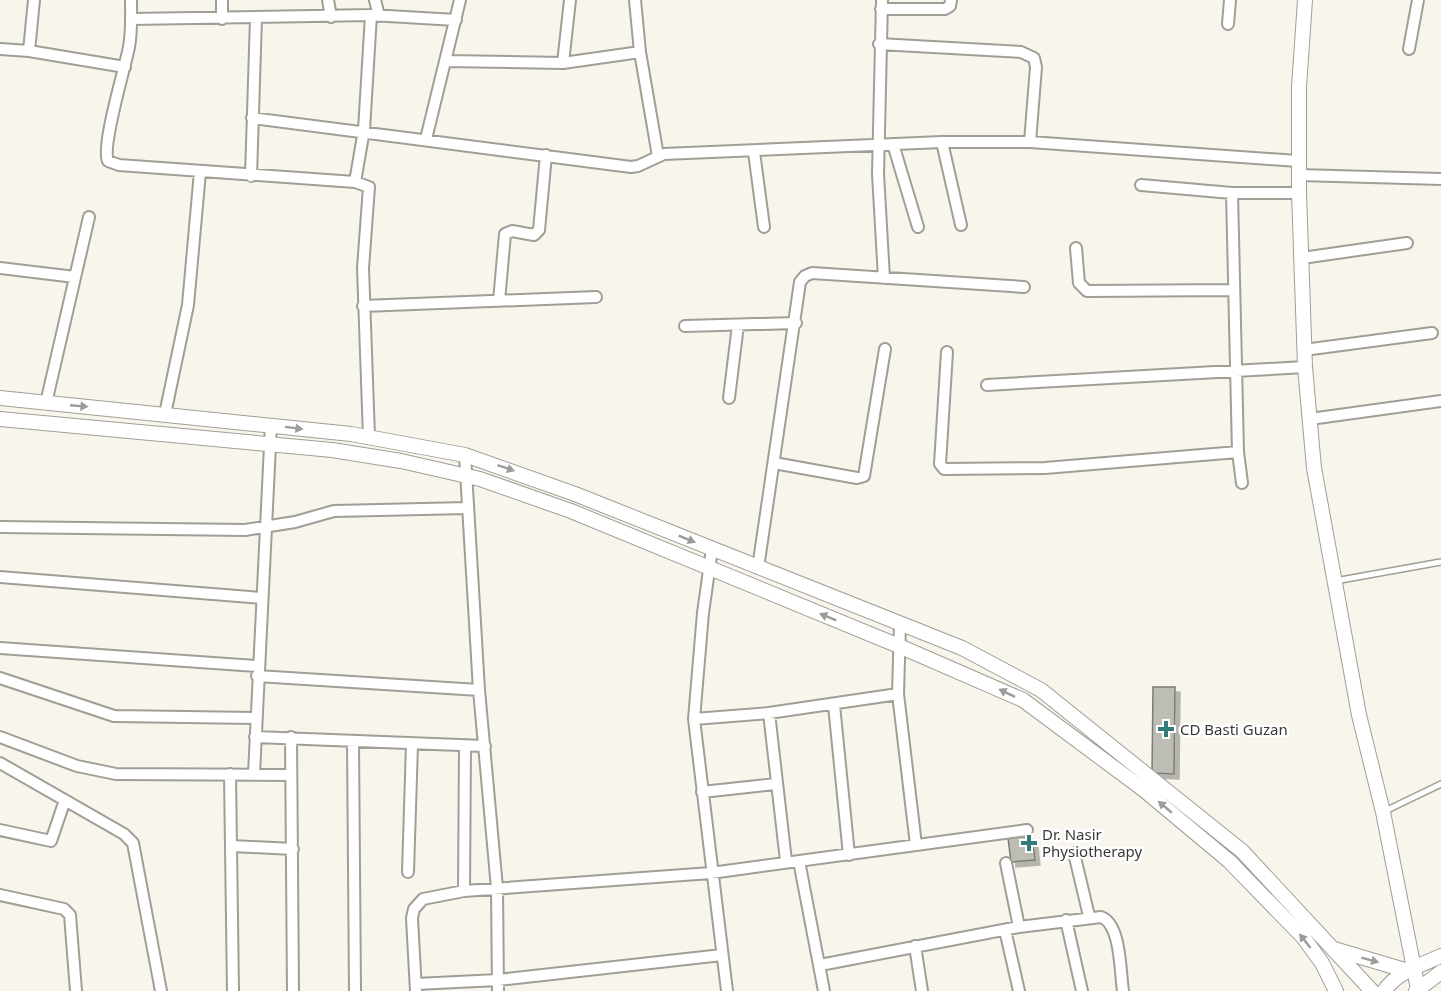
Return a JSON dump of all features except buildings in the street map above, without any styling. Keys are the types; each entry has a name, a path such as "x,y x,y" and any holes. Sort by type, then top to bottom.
{"street":[{"path":"29,51 34,0"},
{"path":"131,0 125,67 107,159 119,165 355,182 366,184 370,190 363,268 369,437"},
{"path":"222,0 222,19"},
{"path":"328,0 331,17"},
{"path":"355,182 363,130 375,0"},
{"path":"426,139 460,0"},
{"path":"563,63 570,0"},
{"path":"635,0 640,52 658,156"},
{"path":"884,278 878,146 881,4 945,9 950,6 951,0"},
{"path":"1228,24 1230,0"},
{"path":"1305,0 1299,193 1304,350 1314,468 1359,715 1383,812 1411,969 1417,990 1441,972"},
{"path":"1409,49 1418,0"},
{"path":"131,19 375,16 456,20"},
{"path":"251,176 256,18"},
{"path":"879,44 1021,52 1034,58 1036,67 1030,142"},
{"path":"0,50 29,51 125,67"},
{"path":"446,62 563,63 640,52"},
{"path":"252,118 363,130 631,167 658,156 942,142 1030,142 1441,179"},
{"path":"942,142 961,225"},
{"path":"893,144 918,227"},
{"path":"754,152 764,227"},
{"path":"499,301 505,234 512,231 534,235 539,230 546,155"},
{"path":"165,414 188,305 200,172"},
{"path":"1141,185 1232,193 1299,193"},
{"path":"1232,193 1232,290 1238,452 1242,483"},
{"path":"46,403 89,217"},
{"path":"1302,258 1407,243"},
{"path":"1076,249 1079,283 1087,291 1232,290"},
{"path":"0,268 75,277"},
{"path":"758,568 796,323 800,282 805,276 812,273 1024,287"},
{"path":"363,306 596,297"},
{"path":"685,326 796,323"},
{"path":"729,398 738,325"},
{"path":"1304,350 1432,333"},
{"path":"774,463 857,478 864,476 885,349"},
{"path":"947,352 940,464 944,468 1045,468 1238,452"},
{"path":"987,385 1305,367"},
{"path":"0,398 369,437 465,455 502,466 962,648 1041,690 1242,851 1371,991 1384,991 1394,980 1411,969 1441,956"},
{"path":"1310,419 1441,401"},
{"path":"0,419 332,450 401,461 465,476 571,511 707,569 899,646 1023,700 1144,790 1229,861 1294,929 1322,963 1336,991"},
{"path":"254,774 257,671 271,425"},
{"path":"465,455 479,690 497,888 498,986"},
{"path":"0,527 245,530 266,528 334,511 467,508"},
{"path":"712,549 707,569 694,718 727,991"},
{"path":"0,578 261,598"},
{"path":"900,624 898,694 916,845"},
{"path":"0,648 479,690"},
{"path":"0,678 114,716 255,718"},
{"path":"694,718 769,713 898,694"},
{"path":"834,705 849,855"},
{"path":"769,713 775,784 786,861"},
{"path":"0,737 98,772 291,776"},
{"path":"255,737 485,746"},
{"path":"291,737 292,991"},
{"path":"353,742 356,991"},
{"path":"408,872 412,744"},
{"path":"464,891 465,746"},
{"path":"0,763 124,834 133,843 161,991"},
{"path":"230,774 233,991"},
{"path":"702,792 775,784"},
{"path":"0,830 51,841 65,800"},
{"path":"722,955 498,986 416,988 412,918 414,909 423,899 464,891 711,873 1027,830"},
{"path":"232,846 292,849"},
{"path":"1074,853 1089,916"},
{"path":"799,861 824,991"},
{"path":"1006,863 1019,927"},
{"path":"0,896 64,909 70,915 76,991"},
{"path":"820,965 1089,916 1107,919 1113,926 1123,991"},
{"path":"1066,920 1082,991"},
{"path":"1005,930 1019,991"},
{"path":"915,946 922,991"},
{"path":"1332,948 1411,969"}],"lane":[{"path":"1334,581 1441,562"},
{"path":"1383,812 1441,784"}],"place":[{"name":"CD Basti Guzan","path":"1166,729"},
{"name":"Dr. Nasir Physiotherapy","path":"1029,843"}]}
